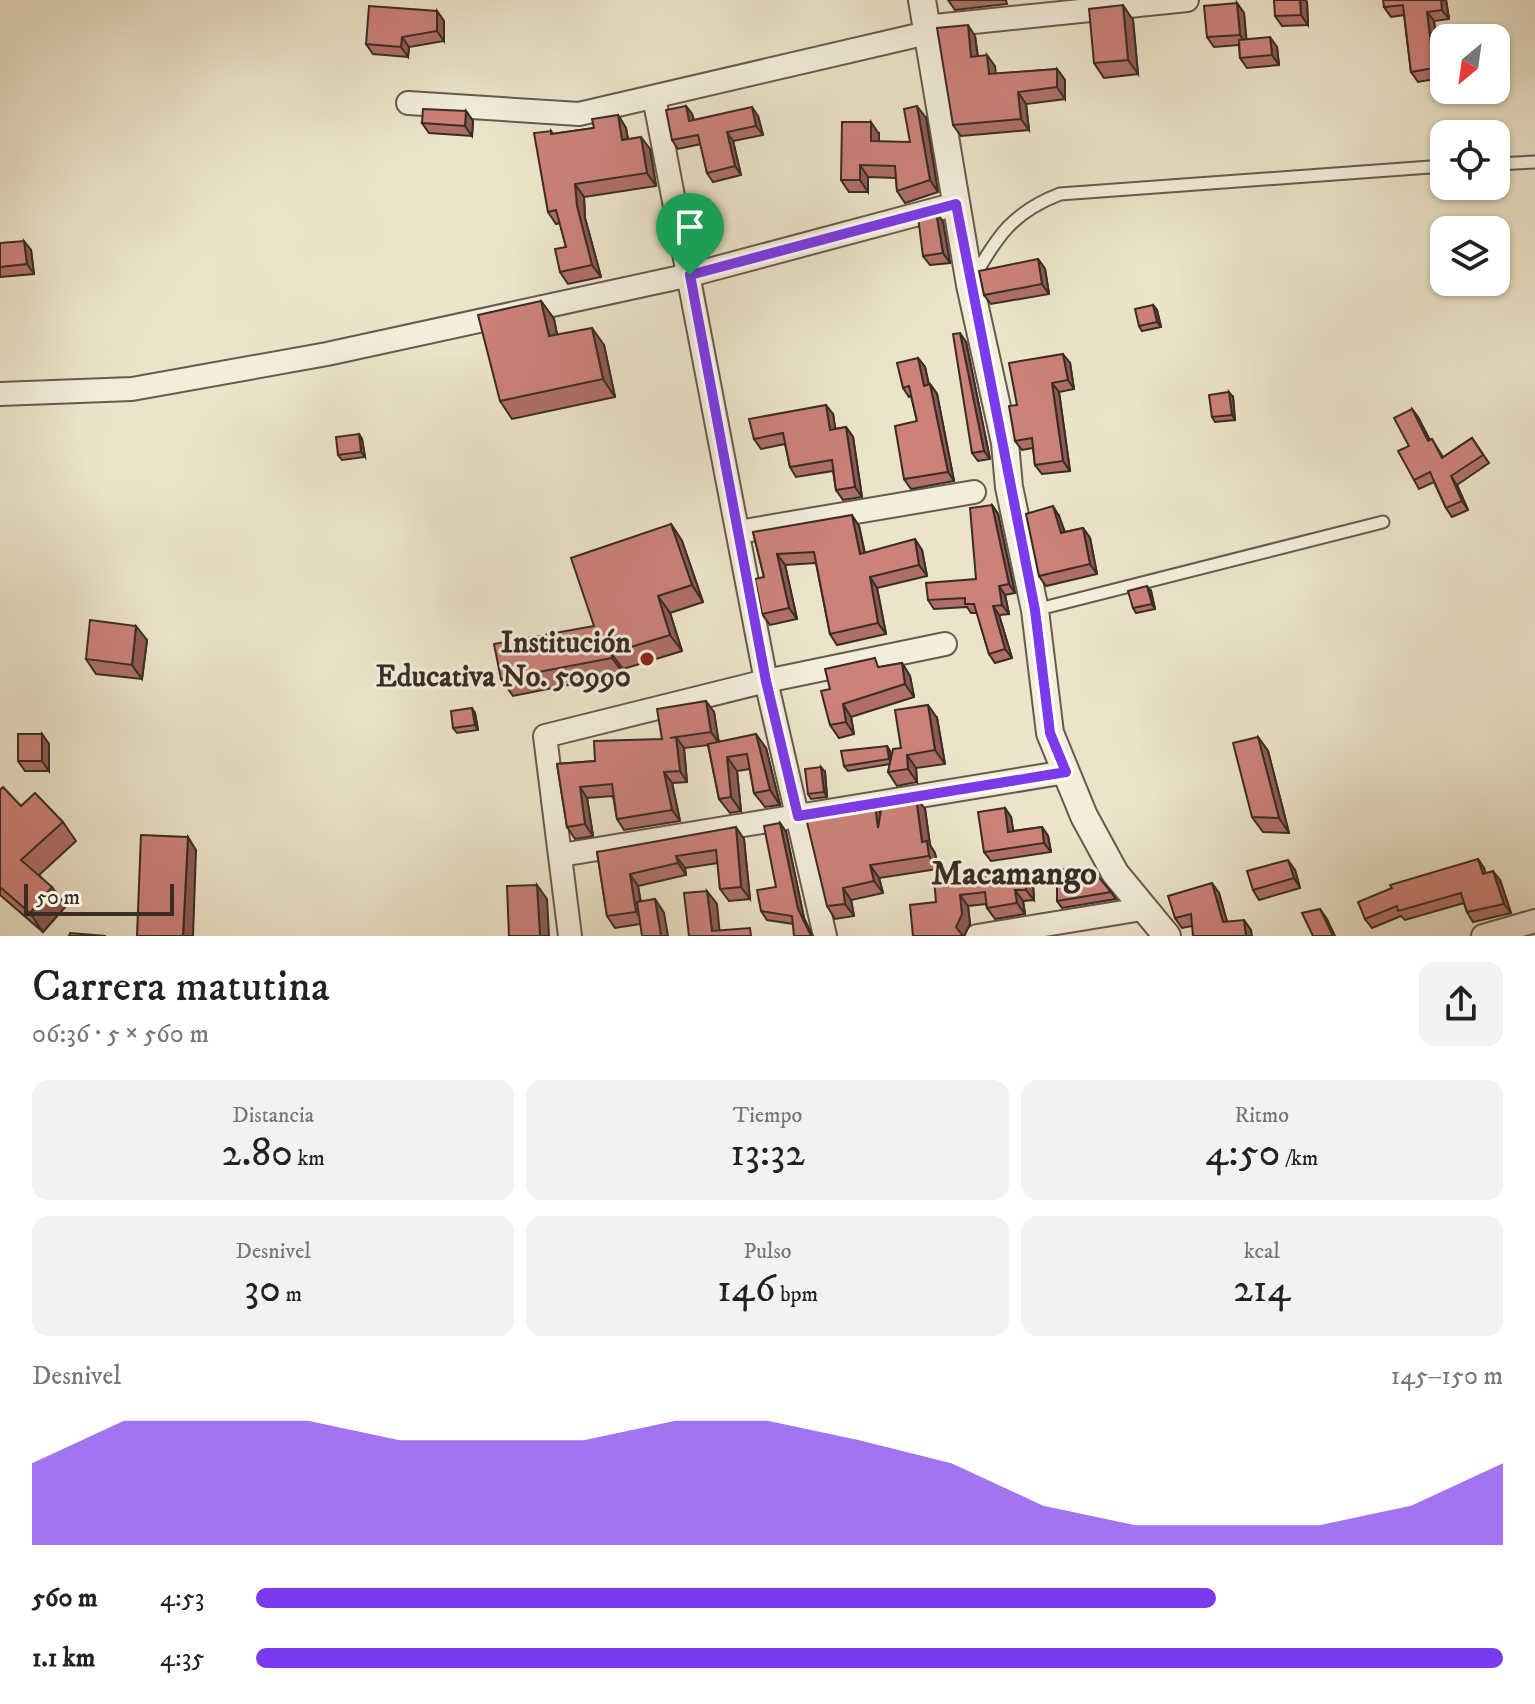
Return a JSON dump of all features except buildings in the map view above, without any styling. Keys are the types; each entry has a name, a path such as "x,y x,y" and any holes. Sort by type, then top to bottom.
{"street":[{"path":"922,0 970,285 1035,610 1050,733 1115,873 1167,936"},
{"path":"408,103 579,114 926,30 1187,0"},
{"path":"654,97 766,681 825,936"},
{"path":"0,394 132,389 327,354 690,275 956,204"},
{"path":"738,532 974,492"},
{"path":"570,936 545,736 766,681 945,644"},
{"path":"561,855 1066,772"},
{"path":"977,936 1142,909"},
{"path":"1483,936 1535,921"}],"lane":[{"path":"1510,163 1535,162"},
{"path":"970,285 1007,225 1031,205 1060,194 1430,167"},
{"path":"1035,610 1383,522"}],"place":[{"name":"Institución Educativa No. 50990","path":"647,659"}],"district":[{"name":"Macamango","path":"1014,872"}],"route":[{"path":"956,204 970,285 1005,443 1009,487 1035,610 1050,733 1066,772 798,816 766,681 690,275 956,204"}]}
